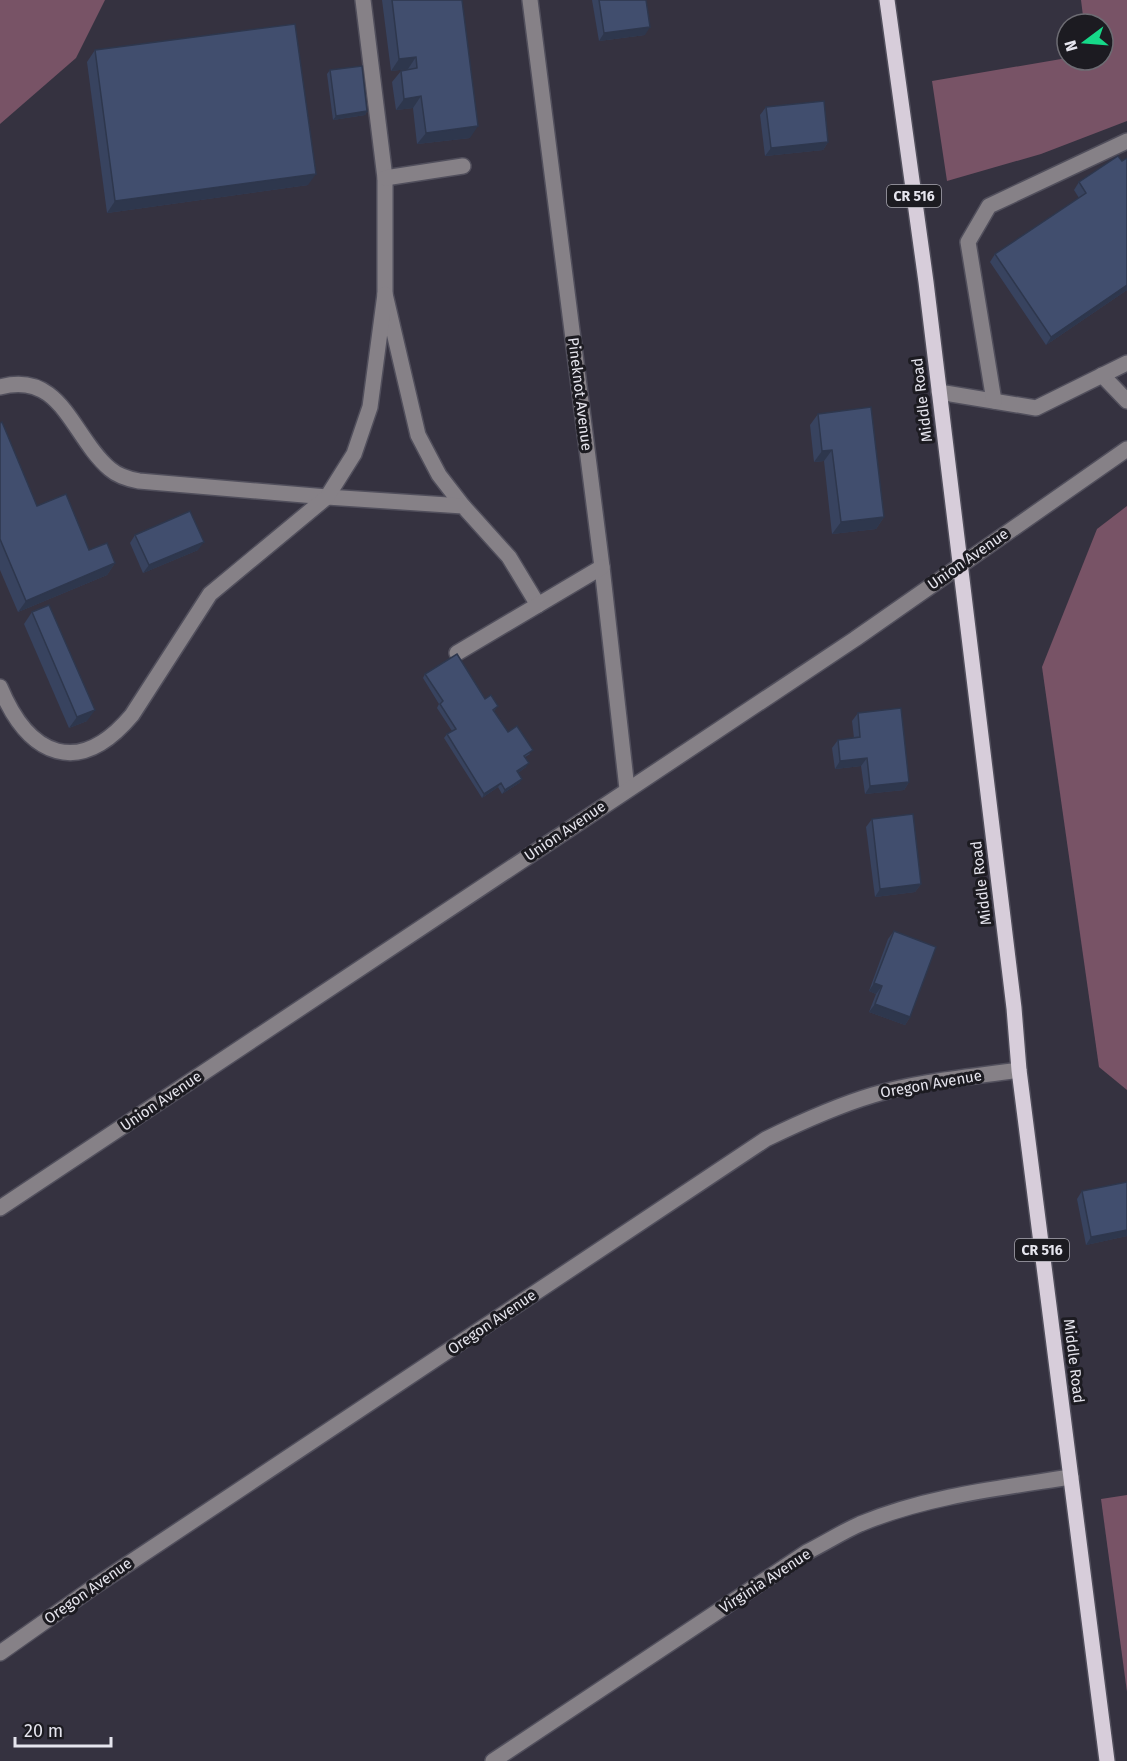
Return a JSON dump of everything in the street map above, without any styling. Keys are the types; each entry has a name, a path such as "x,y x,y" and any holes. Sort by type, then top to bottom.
{"main road":[{"name":"Middle Road","path":"887,0 939,392 1020,1070 1107,1761"}],"street":[{"path":"0,687 17,721 43,746 59,752 72,753 99,744 112,736 132,715 210,594 327,498 354,454 370,407 385,294 385,178 363,0"},
{"name":"Pineknot Avenue","path":"530,0 602,567 627,789"},
{"path":"994,401 968,242 989,206 1127,141"},
{"path":"385,178 463,166"},
{"path":"385,294 418,435 439,475 463,506 509,557 538,605"},
{"path":"939,392 1036,408 1127,363"},
{"path":"1102,375 1127,401"},
{"path":"0,387 23,384 37,387 53,396 66,411 90,448 111,470 124,478 327,498 463,506"},
{"name":"Union Avenue","path":"0,1208 855,639 1127,449"},
{"path":"457,653 602,567"},
{"name":"Oregon Avenue","path":"0,1653 98,1584 766,1139 819,1114 874,1095 910,1086 1020,1070"},
{"name":"Virginia Avenue","path":"493,1761 807,1552 860,1525 911,1506 970,1492 1071,1477"}],"shaded area":[{"path":"0,0 105,0 76,58 0,124"},
{"path":"1081,0 1127,0 1127,121 1041,154 947,181 932,81 1055,60 1055,72 1115,72 1115,12 1082,12"},
{"path":"1127,506 1127,1090 1099,1067 1042,667 1097,529"},
{"path":"1127,1495 1127,1692 1101,1499"}],"building":[{"path":"392,0 462,0 478,126 426,133 421,96 404,99 401,71 417,68 416,57 399,59"},
{"path":"599,0 646,0 650,27 604,33"},
{"path":"295,24 316,174 115,201 95,50"},
{"path":"362,66 367,111 336,116 330,70"},
{"path":"824,101 828,142 771,148 766,107"},
{"path":"1118,156 1122,161 1127,158 1127,285 1051,337 995,254 1086,193 1079,182"},
{"path":"871,407 884,517 841,522 832,450 822,451 818,414"},
{"path":"2,422 37,506 66,494 89,550 107,543 115,563 26,601 0,539 0,423"},
{"path":"190,511 204,542 149,565 135,535"},
{"path":"49,605 95,710 77,717 32,612"},
{"path":"457,654 485,699 491,695 498,706 493,710 508,732 517,726 533,750 524,756 529,763 517,771 522,779 505,790 501,783 484,794 447,734 456,729 440,704 443,701 425,674"},
{"path":"901,708 909,782 870,786 867,758 840,761 838,740 860,737 858,713"},
{"path":"913,814 921,884 880,889 872,819"},
{"path":"894,931 936,947 910,1017 875,1004 882,986 874,983"},
{"path":"1127,1182 1127,1230 1091,1237 1082,1191"}]}
